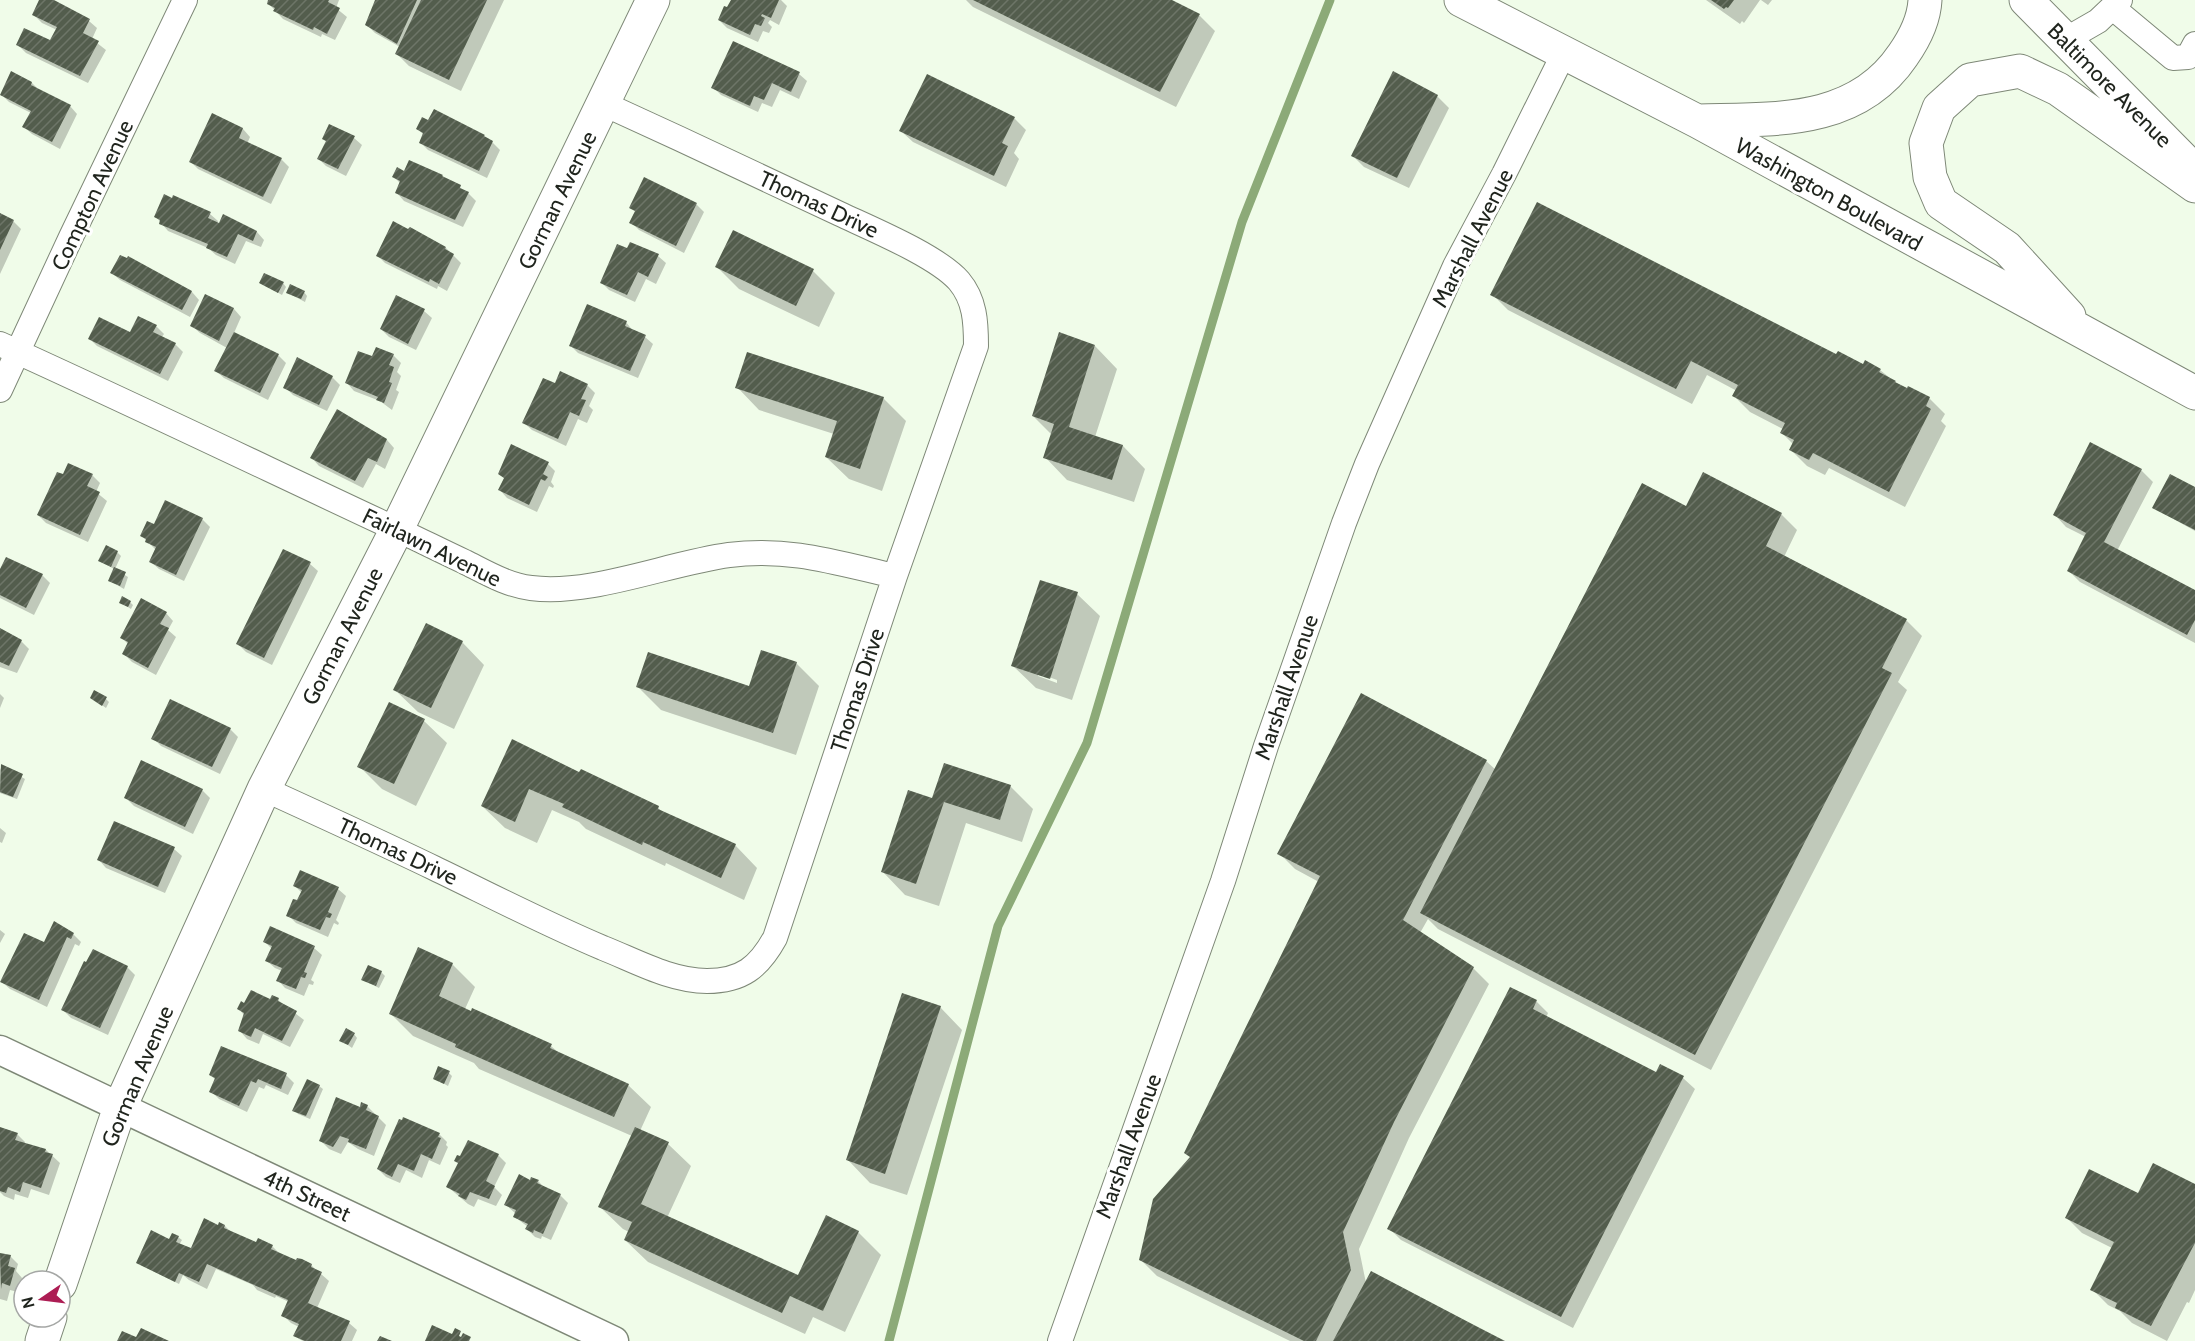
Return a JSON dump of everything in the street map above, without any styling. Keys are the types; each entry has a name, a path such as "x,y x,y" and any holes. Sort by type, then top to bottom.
{"main road":[{"name":"Gorman Avenue","path":"65,1269 120,1107 264,789 397,529 653,0"},
{"name":"Washington Boulevard","path":"1461,0 1698,121 2195,393"},
{"path":"1698,121 1785,119 1812,115 1856,99 1897,64 1920,25 1925,0"},
{"name":"Baltimore Avenue","path":"2026,0 2195,171"},
{"path":"2085,334 2007,248 1941,203 1930,177 1926,143 1939,108 1970,80 2020,71 2058,89 2195,186"}],"street":[{"name":"Compton Avenue","path":"0,390 9,348 71,237 185,0"},
{"path":"2066,40 2098,21 2117,4 2173,58 2188,57 2195,44"},
{"name":"Marshall Avenue","path":"1060,1341 1223,881 1266,746 1344,523 1367,464 1455,266 1564,54"},
{"name":"Thomas Drive","path":"264,789 364,834 567,933 664,973 707,981 731,978 754,968 762,961 775,938 895,576 976,346 976,322 968,293 958,280 942,266 889,237 604,104"},
{"name":"Fairlawn Avenue","path":"9,348 510,584 534,589 580,586 612,581 695,561 761,553 791,553 895,576"},
{"name":"4th Street","path":"0,1050 614,1341"}],"building":[{"path":"39,0 54,0 90,19 83,33 99,41 80,76 16,45 24,28 50,40 57,27 32,15"},
{"path":"268,0 329,0 328,2 340,8 327,34 314,27 313,30 273,11 275,8 267,4"},
{"path":"375,0 417,0 397,44 365,25"},
{"path":"421,0 487,0 449,80 395,54"},
{"path":"731,0 779,0 771,18 762,14 761,16 765,18 761,26 755,24 750,35 718,20 724,6 727,7"},
{"path":"973,0 1172,0 1200,14 1160,92"},
{"path":"1711,0 1734,0 1728,8 1724,9"},
{"path":"733,41 800,72 791,92 772,83 764,100 754,96 750,106 711,88"},
{"path":"11,71 32,82 31,85 71,105 52,142 22,127 31,111 0,95"},
{"path":"1393,71 1438,95 1397,178 1351,156"},
{"path":"927,74 1015,117 1002,143 1008,146 994,176 899,131"},
{"path":"434,109 493,141 479,171 419,143 423,133 416,129 422,117 428,120"},
{"path":"212,113 243,128 239,138 282,158 263,197 189,162"},
{"path":"329,124 355,136 338,169 317,159 326,141 322,139"},
{"path":"409,160 443,175 469,192 455,220 395,193 400,181 392,177 397,167 404,171"},
{"path":"644,177 697,203 676,246 629,223 635,211 629,208"},
{"path":"164,194 172,198 173,195 211,212 208,218 219,223 223,214 257,231 253,241 238,234 227,257 206,248 208,244 159,224 160,220 154,217"},
{"path":"1537,202 1836,354 1838,351 1863,364 1865,360 1881,369 1879,372 1895,382 1930,397 1926,406 1931,409 1889,492 1813,453 1809,460 1789,450 1794,440 1780,433 1785,423 1732,396 1738,385 1691,361 1676,389 1490,295"},
{"path":"0,213 14,220 0,250"},
{"path":"393,221 408,229 410,227 454,254 439,284 430,279 429,282 376,256"},
{"path":"733,230 814,269 796,306 715,267"},
{"path":"630,242 659,254 648,277 638,272 627,295 600,283 617,244 627,248"},
{"path":"120,255 127,258 128,256 192,291 182,310 110,273"},
{"path":"264,273 284,282 278,293 259,283"},
{"path":"290,284 305,291 301,299 286,293"},
{"path":"205,294 234,308 219,341 190,326"},
{"path":"396,295 425,309 408,344 380,329"},
{"path":"587,304 627,321 625,326 646,335 630,371 569,346"},
{"path":"138,316 157,325 153,332 176,343 160,374 88,339 99,317 130,332"},
{"path":"234,332 279,354 260,393 214,371"},
{"path":"1059,332 1095,345 1069,427 1123,445 1112,480 1043,458 1054,424 1032,416"},
{"path":"376,347 394,354 389,365 394,367 389,382 392,383 384,403 376,400 378,397 345,383 358,351 372,356"},
{"path":"747,352 884,397 860,469 825,457 837,421 735,388"},
{"path":"297,357 333,376 319,405 283,388"},
{"path":"560,371 588,384 581,399 586,400 579,416 570,412 558,439 522,423 543,378 555,383"},
{"path":"337,409 387,439 377,462 368,458 355,481 310,458"},
{"path":"2090,442 2142,469 2104,542 2195,590 2195,620 2187,635 2067,571 2086,533 2053,515"},
{"path":"511,444 549,462 543,474 548,477 545,481 541,479 529,505 498,490 504,478 498,474"},
{"path":"68,463 93,474 87,486 100,492 80,535 37,515 57,472 63,474"},
{"path":"1703,472 1782,513 1766,546 1907,619 1882,668 1892,673 1695,1055 1420,913 1642,483 1686,506"},
{"path":"2170,474 2195,487 2195,530 2152,508"},
{"path":"165,500 203,518 176,575 149,562 156,547 145,542 146,539 140,536 147,521 154,524"},
{"path":"106,545 118,551 111,567 98,561"},
{"path":"283,549 311,562 264,658 236,644"},
{"path":"6,557 43,574 26,608 0,595 0,569"},
{"path":"114,567 126,572 120,586 108,581"},
{"path":"1040,580 1078,592 1050,679 1011,666"},
{"path":"122,596 131,601 128,607 119,603"},
{"path":"141,598 167,612 160,624 169,628 148,668 122,654 128,642 120,638"},
{"path":"426,623 463,641 431,708 393,690"},
{"path":"0,628 22,640 9,666 0,662"},
{"path":"761,650 797,662 773,733 636,687 648,652 749,686"},
{"path":"94,690 107,697 102,706 90,698"},
{"path":"1361,693 1487,760 1403,920 1474,967 1394,1122 1343,1232 1351,1270 1316,1341 1304,1341 1139,1260 1153,1199 1190,1157 1184,1153 1320,876 1277,854"},
{"path":"170,699 231,728 212,767 151,739"},
{"path":"389,702 425,719 394,784 357,767"},
{"path":"512,739 579,772 581,769 659,806 658,809 736,844 721,878 643,842 642,845 562,807 564,804 529,789 515,822 481,806"},
{"path":"141,760 203,789 185,827 124,798"},
{"path":"944,763 1011,785 1000,820 944,802 916,884 881,872 908,790 932,798"},
{"path":"1,764 23,774 13,797 0,792"},
{"path":"114,821 175,847 158,887 97,860"},
{"path":"300,870 339,887 328,912 332,914 330,918 326,917 320,930 286,916 293,899 297,900 302,890 293,886"},
{"path":"54,921 74,933 71,939 67,937 39,1000 0,982 24,933 44,942"},
{"path":"270,926 315,946 304,972 307,973 305,978 301,977 296,989 276,981 282,968 265,961 272,946 263,942"},
{"path":"418,947 453,963 439,996 471,1011 472,1008 552,1044 550,1048 629,1084 614,1117 455,1047 456,1044 389,1014"},
{"path":"93,949 128,966 100,1028 61,1010 84,961 86,962"},
{"path":"368,965 382,971 376,986 361,980"},
{"path":"1510,987 1537,1000 1533,1009 1656,1072 1660,1064 1684,1076 1561,1317 1387,1229"},
{"path":"251,990 270,999 272,995 279,998 278,1001 297,1011 282,1041 255,1028 251,1037 238,1031 244,1013 237,1009 241,1001 244,1003"},
{"path":"902,993 941,1006 885,1174 846,1160"},
{"path":"346,1028 355,1033 348,1045 339,1041"},
{"path":"221,1046 287,1073 281,1089 258,1079 256,1083 251,1081 239,1106 209,1092 215,1078 209,1075"},
{"path":"438,1066 450,1071 444,1084 433,1079"},
{"path":"307,1079 320,1085 306,1116 292,1111"},
{"path":"336,1097 360,1107 361,1102 368,1105 366,1110 379,1116 366,1149 340,1136 333,1147 319,1141"},
{"path":"403,1117 440,1133 438,1137 441,1138 432,1159 421,1154 414,1171 398,1164 392,1177 377,1169 399,1119 402,1120"},
{"path":"0,1127 18,1133 15,1140 46,1149 45,1152 53,1154 41,1188 23,1182 20,1192 8,1187 6,1193 0,1191"},
{"path":"635,1127 669,1142 641,1204 798,1275 826,1215 859,1231 823,1311 790,1296 782,1313 624,1240 632,1222 598,1207"},
{"path":"468,1140 499,1154 486,1181 495,1186 489,1199 470,1192 466,1200 446,1187 458,1163 454,1161 457,1155 460,1156"},
{"path":"2153,1163 2195,1184 2195,1243 2151,1326 2115,1308 2117,1303 2090,1290 2114,1242 2065,1218 2089,1169 2138,1193"},
{"path":"519,1174 530,1180 531,1177 539,1180 537,1183 561,1194 543,1234 525,1229 528,1224 513,1217 516,1210 504,1205"},
{"path":"204,1218 218,1225 219,1222 225,1225 224,1228 256,1242 258,1238 273,1245 271,1249 296,1260 297,1258 302,1259 312,1264 311,1267 322,1272 308,1303 350,1321 341,1341 305,1341 293,1336 299,1324 281,1316 288,1300 207,1264 199,1282 179,1273 175,1282 136,1263 151,1230 169,1239 172,1233 179,1236 176,1242 191,1248"},
{"path":"0,1253 11,1255 8,1266 15,1268 12,1269 10,1286 2,1283 1,1289"},
{"path":"1371,1271 1474,1325 1505,1341 1333,1341"},
{"path":"432,1325 452,1334 455,1328 461,1331 459,1336 461,1337 463,1333 471,1337 469,1341 425,1341"},
{"path":"141,1328 169,1341 117,1341 122,1331 136,1337"},
{"path":"380,1336 392,1341 377,1341"}],"waterway":[{"path":"889,1341 998,926 1087,743 1242,222 1330,0"}]}
